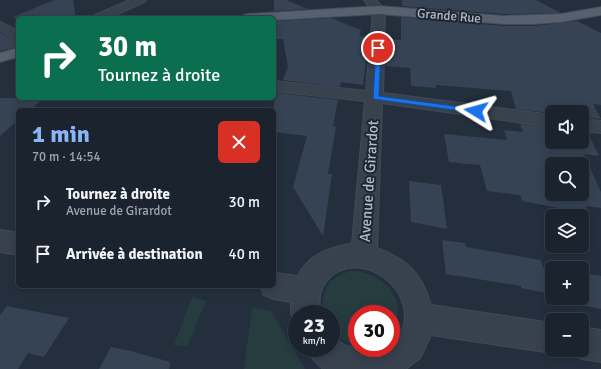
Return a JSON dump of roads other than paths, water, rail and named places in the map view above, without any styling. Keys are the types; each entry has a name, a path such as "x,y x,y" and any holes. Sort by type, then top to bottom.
{"main road":[{"name":"Grande Rue","path":"267,16 374,5 522,20 561,18 601,10"},
{"path":"0,58 16,53"},
{"path":"0,63 16,59"}],"street":[{"path":"104,16 140,0"},
{"name":"Avenue de Girardot","path":"364,255 375,97 374,5"},
{"path":"0,26 16,35"},
{"path":"276,86 375,97 545,120"},
{"path":"589,126 601,127"},
{"path":"0,241 16,244"},
{"path":"276,287 306,302 312,277 322,266 335,258 349,255 364,255 381,260 396,270 408,283 417,300 419,318 416,336 407,350 393,362 375,368 356,368 335,357"},
{"path":"419,318 545,337"},
{"path":"589,344 601,346"}]}
